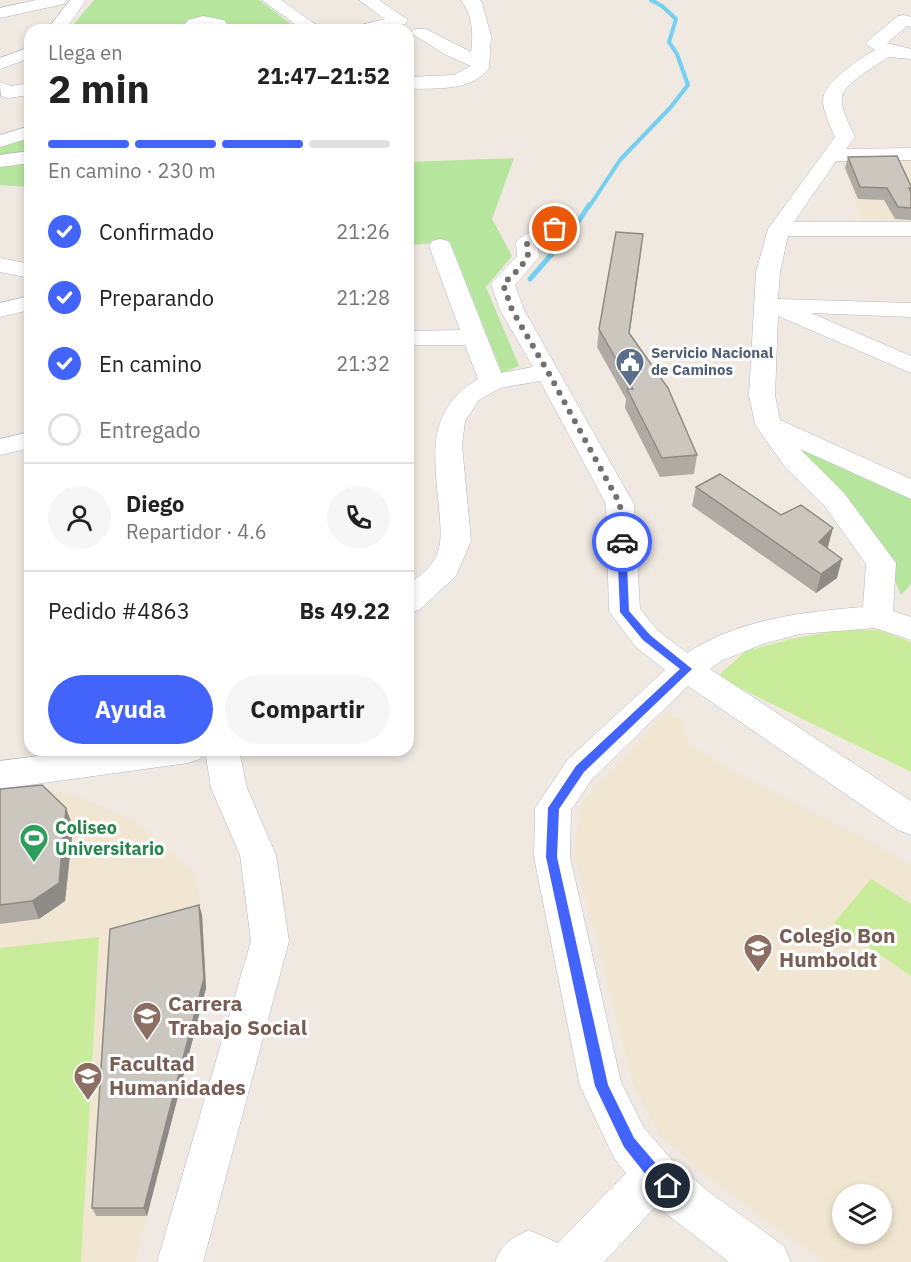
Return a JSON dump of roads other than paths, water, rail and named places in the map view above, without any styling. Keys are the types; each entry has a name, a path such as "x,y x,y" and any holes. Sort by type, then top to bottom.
{"street":[{"path":"0,13 58,0"},
{"path":"60,24 78,0"},
{"path":"270,0 305,24"},
{"path":"367,0 399,20 384,24"},
{"path":"414,83 464,79 474,75 480,68 482,36 474,3 470,0"},
{"path":"901,53 875,44 904,20 911,22"},
{"path":"194,24 203,21 218,24"},
{"path":"420,33 452,51 479,62"},
{"path":"877,617 881,588 881,563 834,499 795,461 768,424 762,395 768,272 779,229 845,137 833,104 833,94 841,84 875,58 901,53"},
{"path":"0,64 24,54"},
{"path":"0,88 8,92 24,89"},
{"path":"0,141 24,134"},
{"path":"831,155 911,154"},
{"path":"0,161 24,158"},
{"path":"555,229 527,243 528,257 503,284 512,310 620,504 625,612 646,638 687,669 911,820"},
{"path":"779,229 911,229"},
{"path":"440,246 492,382"},
{"path":"0,266 24,270"},
{"path":"767,303 823,308 911,310"},
{"path":"767,303 911,365"},
{"path":"0,310 24,304"},
{"path":"414,338 475,337"},
{"path":"414,597 445,569 456,541 448,445 452,421 470,395 492,382 548,372"},
{"path":"768,424 911,490"},
{"path":"0,447 24,441"},
{"path":"768,1262 693,1208 655,1175 629,1143 601,1086 552,857 553,808 580,769 687,669 710,653 754,635 800,622 877,617 911,629"},
{"path":"0,776 145,756"},
{"path":"180,1262 270,941 258,855 229,788 223,756"},
{"path":"572,1262 655,1175"},
{"path":"518,1262 530,1253 544,1262"}],"waterway":[{"path":"589,207 620,160 670,108 688,85 677,54 669,42 676,19 662,6 651,0"},
{"path":"530,279 573,230 589,205"}],"place":[{"name":"Servicio Nacional de Caminos","path":"630,388"},
{"name":"Coliseo Universitario","path":"34,864"},
{"name":"Colegio Bon Humboldt","path":"758,974"},
{"name":"Carrera Trabajo Social","path":"147,1042"},
{"name":"Facultad Humanidades","path":"88,1102"}]}
